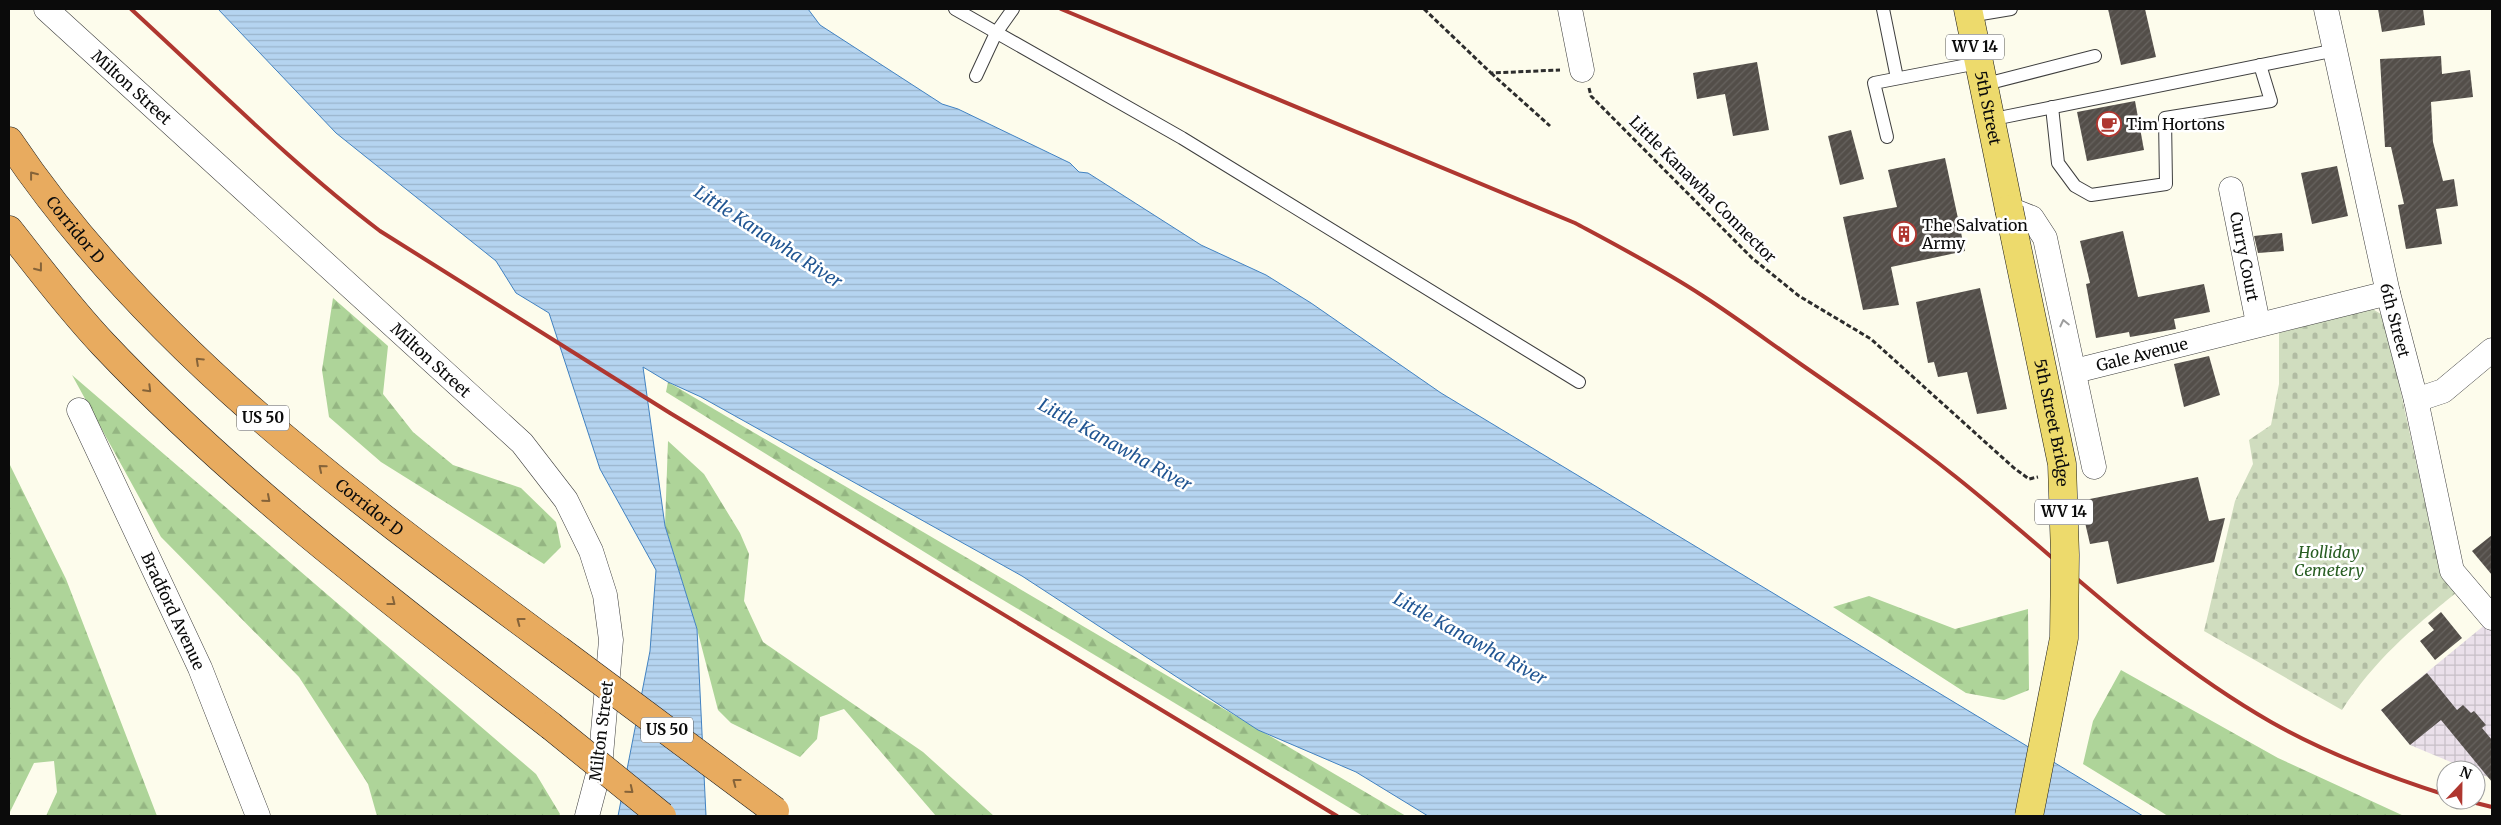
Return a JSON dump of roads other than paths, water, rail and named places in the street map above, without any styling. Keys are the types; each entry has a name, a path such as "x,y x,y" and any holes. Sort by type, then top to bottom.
{"highway":[{"name":"Corridor D","path":"9,141 65,216 122,284 176,340 231,390 327,473 442,563 778,813"},
{"path":"9,230 102,343 182,423 336,558 551,726 662,816"}],"main road":[{"name":"5th Street","path":"1968,12 2009,209"},
{"name":"5th Street Bridge","path":"2009,209 2062,464 2065,555 2064,638 2029,816"}],"street":[{"name":"Milton Street","path":"46,9 522,443 566,500 591,551 605,595 611,640 600,767 587,816"},
{"path":"1570,9 1582,70"},
{"name":"6th Street","path":"2326,9 2388,293 2416,400 2452,571 2492,618"},
{"name":"Curry Court","path":"2231,189 2258,323"},
{"name":"Gale Avenue","path":"2009,209 2032,218 2045,238 2075,370 2258,323 2388,293"},
{"path":"2416,400 2444,391 2492,350"},
{"path":"2075,370 2094,468"},
{"name":"Bradford Avenue","path":"79,410 200,668 258,816"}],"lane":[{"path":"955,9 1182,138 1579,382"},
{"path":"976,76 996,33 1012,9"},
{"path":"1883,9 1898,78"},
{"path":"1968,12 2011,9"},
{"path":"1989,120 2336,50"},
{"path":"1887,137 1874,83 1898,78 1980,74 2095,56"},
{"path":"2052,107 2058,163 2075,186 2092,195 2166,184 2165,118 2271,101 2260,65"}],"water":[{"name":"Little Kanawha River","path":"218,9 808,9 820,25 942,104 958,109 1070,163 1079,172 1088,173 1201,245 1266,275 1311,303 1441,393 2143,816 1428,816 1356,772 1258,730 1022,576 701,397 668,382 643,367 665,526 697,629 706,816 618,816 650,651 656,570 600,469 549,313 516,293 496,261 336,133"}],"railway":[{"path":"131,9 284,151 380,231 670,413 1337,816"},
{"path":"1061,9 1575,223 1656,267 1728,313 1918,448 1995,509 2109,606 2187,668 2228,696 2271,722 2335,754 2436,792"},
{"path":"2486,806 2492,807"}],"place":[{"name":"Tim Hortons","path":"2109,124"},
{"name":"The Salvation Army","path":"1904,234"}],"park label":[{"name":"Holliday Cemetery","path":"2329,561"}]}
